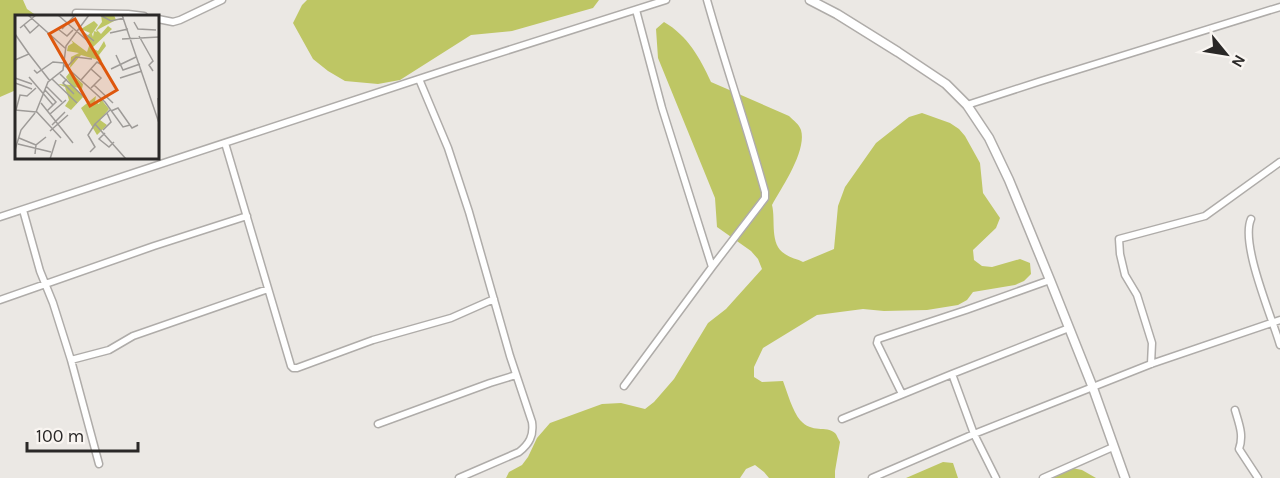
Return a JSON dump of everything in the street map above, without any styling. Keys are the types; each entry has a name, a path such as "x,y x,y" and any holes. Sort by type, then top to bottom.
{"main road":[{"path":"810,0 837,14 946,84 967,105 990,138 1093,388 1125,478"}],"street":[{"path":"159,19 173,22 180,20 222,0"},
{"path":"0,217 666,0"},
{"path":"624,386 765,198 707,0"},
{"path":"967,105 1280,8"},
{"path":"636,10 662,108 712,267"},
{"path":"76,13 136,15"},
{"path":"419,79 448,148 469,212 533,430 531,439 519,452 459,478"},
{"path":"225,143 291,366 295,369 373,340 451,318 495,299"},
{"path":"1151,364 1152,343 1137,295 1125,275 1119,239 1205,216 1280,162"},
{"path":"23,210 71,360 99,464"},
{"path":"0,300 247,216"},
{"path":"1251,219 1249,243 1260,283 1276,321 1280,345"},
{"path":"902,394 878,339 1050,280"},
{"path":"71,360 109,350 133,336 268,289"},
{"path":"872,478 974,434 1151,364 1276,321"},
{"path":"842,419 1069,328"},
{"path":"952,374 974,434 996,478"},
{"path":"378,424 516,375"},
{"path":"1235,410 1242,430 1239,448 1258,478"},
{"path":"1043,478 1113,447"}],"green space":[{"path":"0,0 23,0 27,9 36,15 15,15 15,90 0,97"},
{"path":"307,0 599,0 593,8 512,31 471,35 400,80 378,84 345,81 313,59 293,23"},
{"path":"664,22 687,41 711,82 789,116 800,128 802,139 797,158 772,205 775,238 780,250 787,255 803,262 834,249 838,206 845,187 876,143 909,117 922,113 950,123 965,136 980,163 983,193 1000,218 996,228 973,250 974,260 982,266 992,267 1020,259 1030,263 1031,274 1024,281 1015,285 973,292 967,300 958,305 927,310 863,309 817,315 763,348 754,367 754,377 762,382 783,381 800,420 809,427 835,433 840,442 835,478 769,478 755,465 746,469 740,478 506,478 509,472 522,465 537,438 550,423 602,404 621,403 645,409 654,402 674,379 708,323 726,309 762,269 758,259 751,251 717,227 715,198 658,58 656,29"},
{"path":"943,462 953,463 958,478 906,478"},
{"path":"1072,468 1082,470 1096,478 1053,478"}]}
